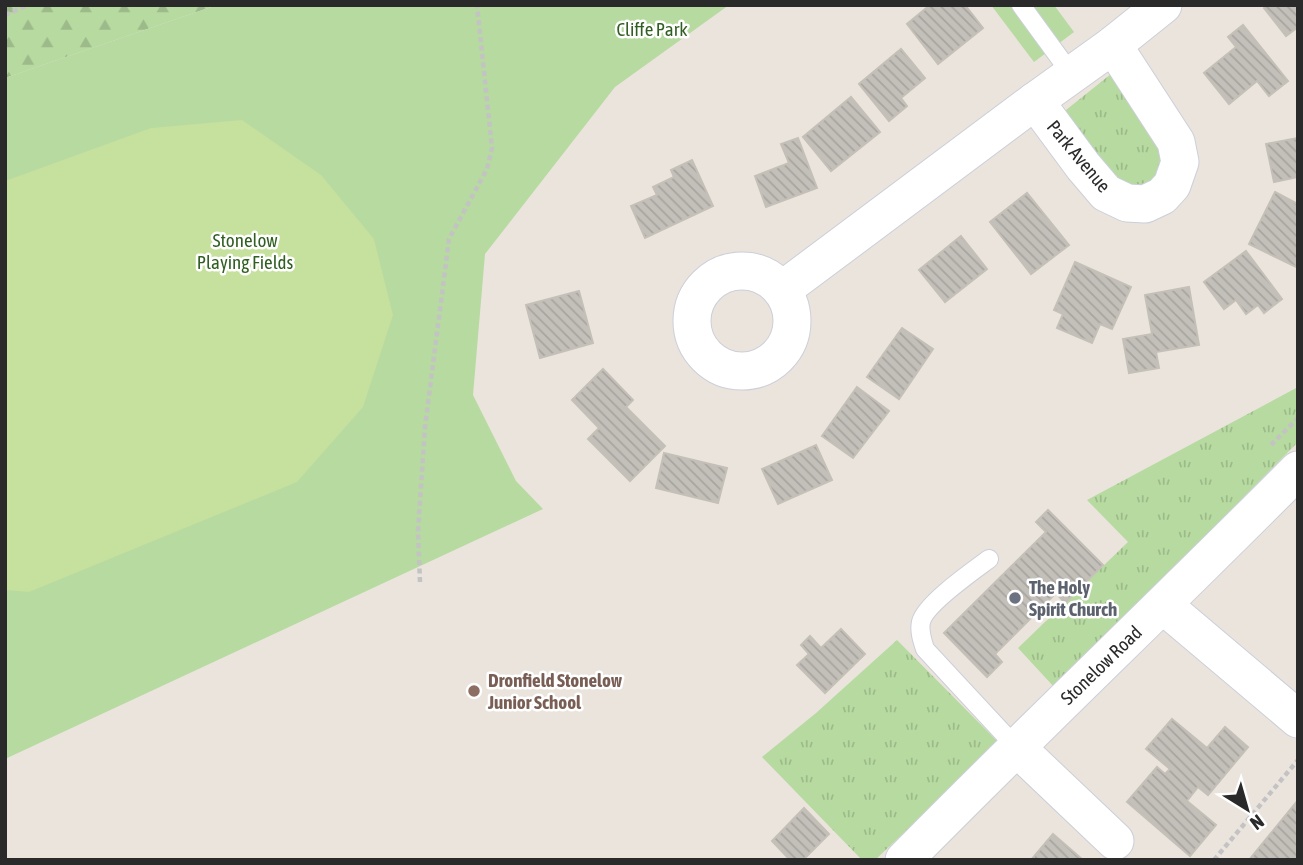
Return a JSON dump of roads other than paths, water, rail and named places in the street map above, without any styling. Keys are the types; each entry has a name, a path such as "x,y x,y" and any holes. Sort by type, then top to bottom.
{"street":[{"name":"Park Avenue","path":"782,290 1163,5"},
{"name":"Park Avenue","path":"1035,101 1106,193 1127,203 1145,204 1162,196 1172,185 1180,162 1175,142 1113,45"},
{"name":"Stonelow Road","path":"904,860 1298,470"},
{"path":"1163,605 1292,708"},
{"path":"1016,747 1115,841"}],"lane":[{"path":"1021,5 1072,75"},
{"path":"989,559 939,597 921,620 920,635 925,649 1016,747"}],"place":[{"name":"The Holy Spirit Church","path":"1015,598"},
{"name":"Dronfield Stonelow Junior School","path":"474,691"}],"park label":[{"name":"Cliffe Park","path":"652,29"},
{"name":"Stonelow Playing Fields","path":"245,251"}]}
